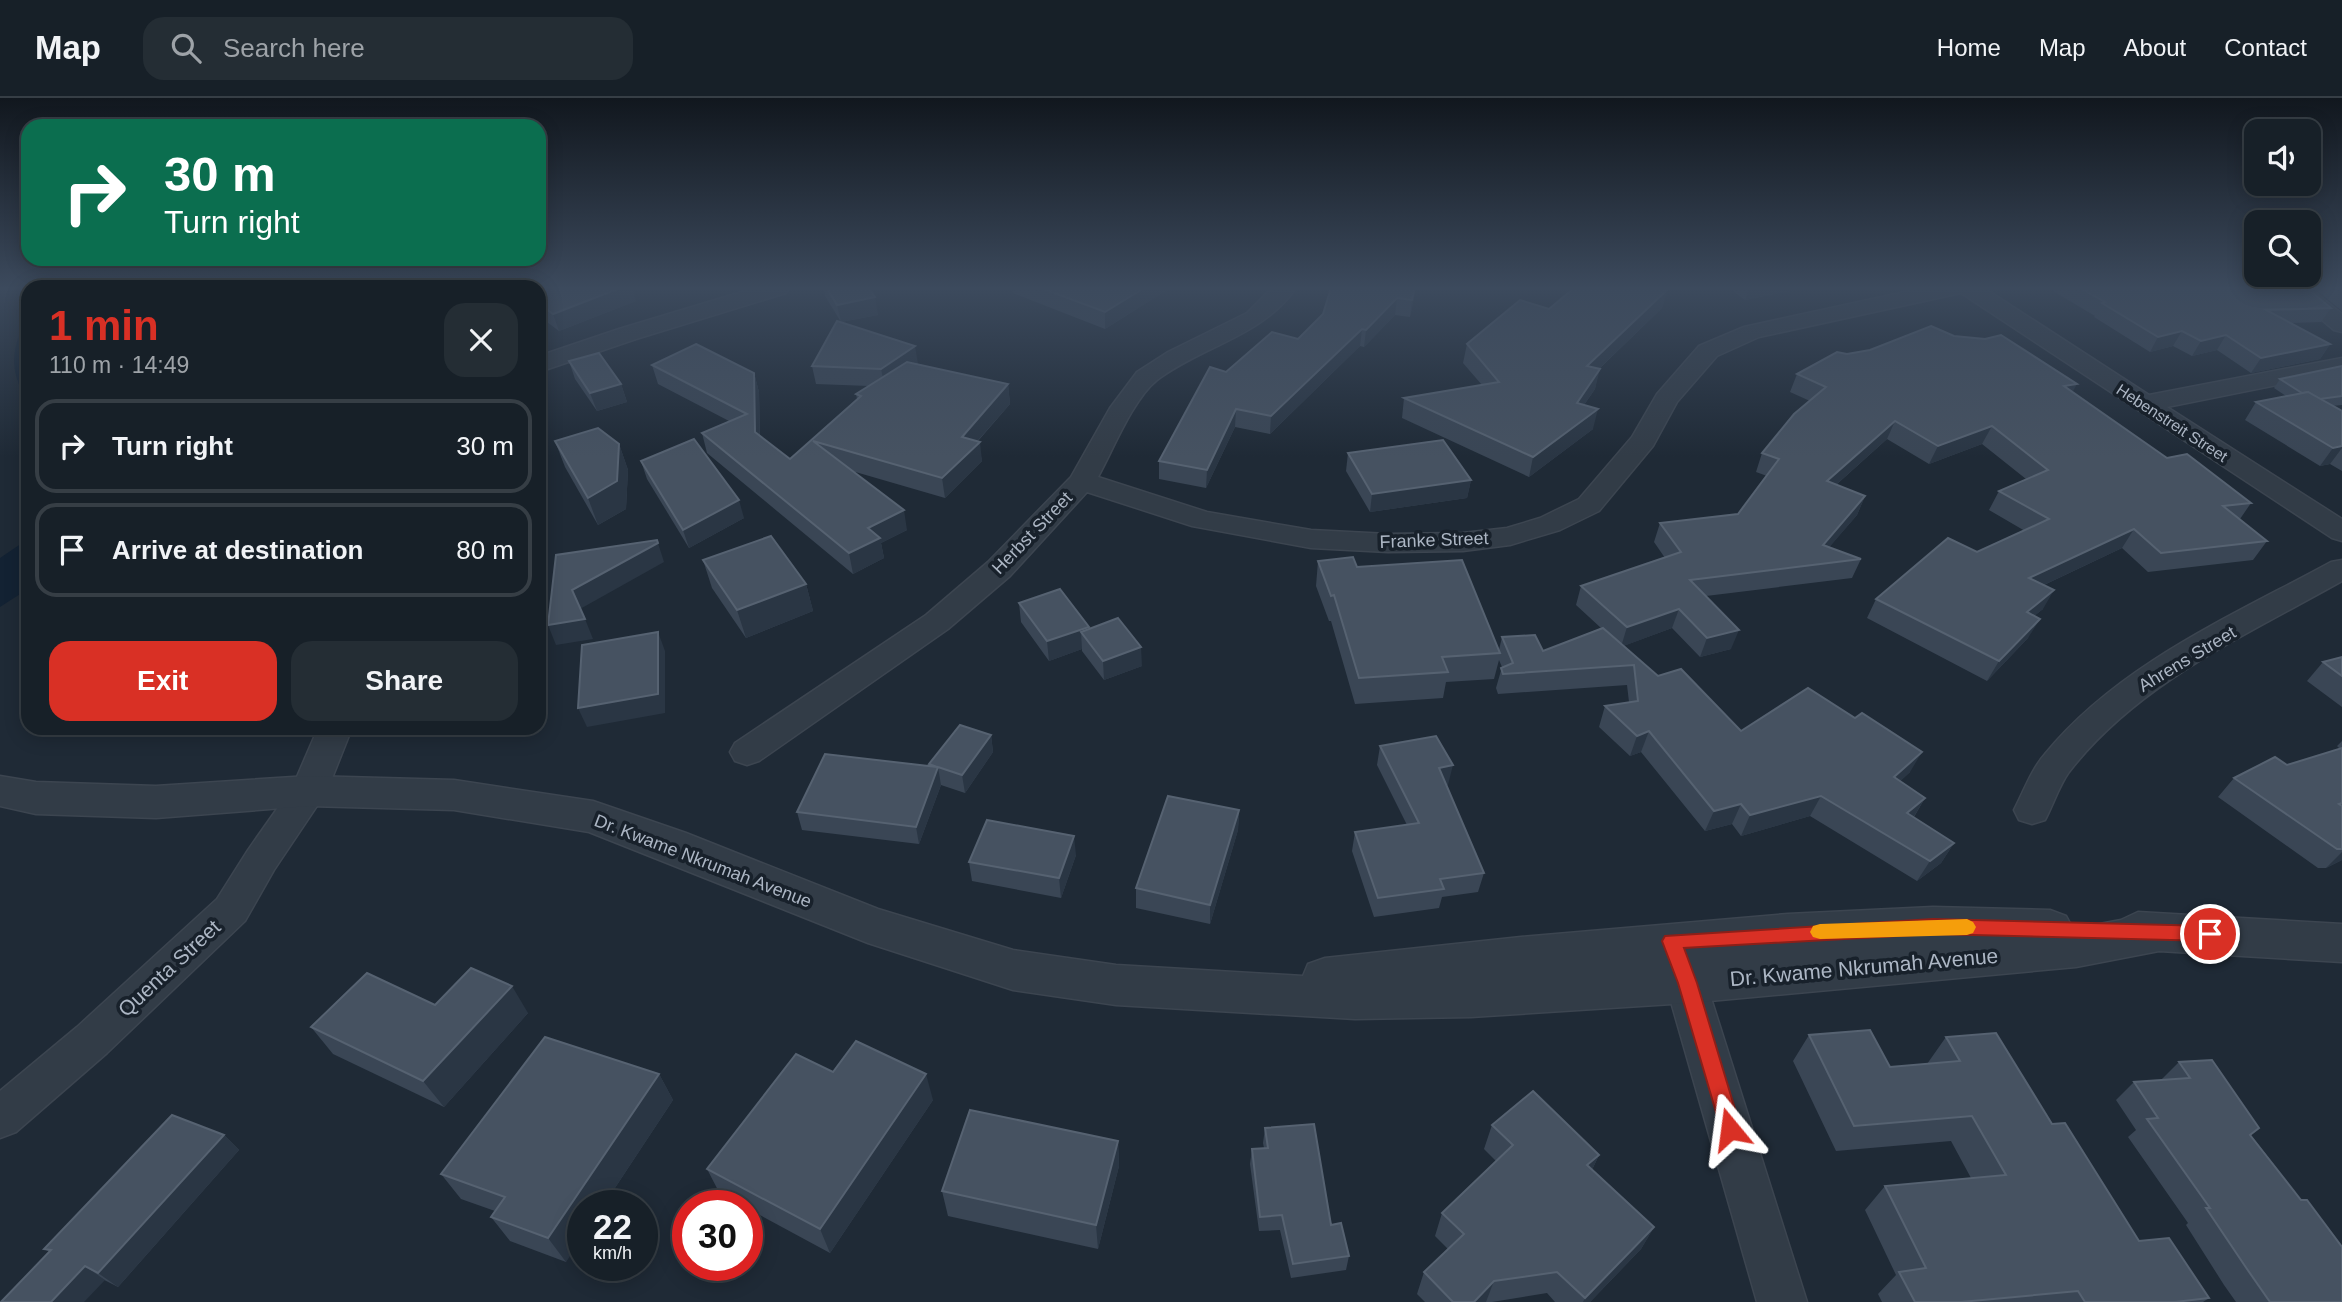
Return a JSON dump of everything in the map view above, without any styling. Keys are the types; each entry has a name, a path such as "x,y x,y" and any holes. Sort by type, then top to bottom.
{"street":[{"path":"546,362 597,344"},
{"name":"Herbst Street","path":"747,752 937,622 999,569 1082,481 1123,408 1146,377 1203,344"},
{"name":"Franke Street","path":"1082,481 1202,520 1311,540 1463,542 1510,536 1549,524 1589,505 1644,440 1667,399 1708,351 1724,344"},
{"name":"Hebenstreit Street","path":"2052,344 2342,533"},
{"path":"2142,404 2342,365"},
{"name":"Ahrens Street","path":"2032,810 2056,765 2087,731 2150,677 2342,569"},
{"name":"Quenta Street","path":"0,1118 92,1040 232,910 261,860 309,792 332,735"},
{"name":"Dr. Kwame Nkrumah Avenue","path":"0,791 36,798 156,802 309,792 454,794 593,817 671,845 868,924 1013,970 1116,985 1355,999 1458,997 1679,962 2076,948 2163,931 2342,943"},
{"path":"1679,962 1782,1302"}],"water":[{"path":"16,344 21,344 21,390 15,368"},
{"path":"21,544 21,594 0,607 0,558"}],"building":[{"path":"696,344 754,373 755,432 790,459 861,396 856,394 907,362 1008,384 962,437 980,442 942,478 813,441 904,510 868,528 880,538 849,553 702,433 747,414 652,365"},
{"path":"824,344 915,346 881,369 812,366"},
{"path":"1258,344 1346,344 1271,416 1236,409 1207,470 1159,461 1210,367 1226,372"},
{"path":"1467,344 1610,344 1587,366 1600,369 1577,403 1598,409 1533,457 1404,398 1499,382"},
{"path":"1885,344 2015,344 2077,384 2064,386 2167,458 2187,454 2251,503 2223,506 2267,541 2161,553 2134,529 2029,578 2054,590 2027,612 2040,619 1999,661 1876,599 1948,538 1977,552 2049,519 1999,491 2048,470 1992,426 1938,446 1895,421 1827,481 1865,496 1823,545 1861,559 1690,580 1739,630 1707,638 1679,609 1627,627 1581,586 1681,552 1660,523 1738,514 1779,459 1762,453 1794,414 1826,387 1797,374 1837,352 1847,354"},
{"path":"2240,344 2329,344 2261,358"},
{"path":"599,353 621,384 590,393 569,361"},
{"path":"2342,366 2342,396 2320,399 2308,392 2302,393 2280,379"},
{"path":"2308,392 2342,411 2342,446 2333,448 2256,402"},
{"path":"598,428 619,444 617,481 588,498 555,441"},
{"path":"694,439 739,500 683,530 641,461"},
{"path":"1443,440 1471,480 1372,494 1348,453"},
{"path":"771,536 806,584 737,610 703,560"},
{"path":"657,540 658,543 572,590 585,619 548,625 556,555"},
{"path":"1353,557 1357,567 1462,560 1500,653 1442,657 1448,672 1359,678 1334,595 1331,596 1318,561"},
{"path":"1060,589 1089,627 1047,641 1019,603"},
{"path":"1118,618 1141,647 1103,661 1081,632"},
{"path":"1603,628 1658,676 1681,669 1741,731 1808,688 1855,718 1862,713 1922,752 1894,777 1925,798 1907,813 1954,843 1930,861 1821,796 1750,815 1741,804 1714,811 1649,731 1637,736 1605,706 1638,701 1634,665 1503,674 1501,668 1513,663 1502,637 1535,635 1543,651"},
{"path":"658,632 658,694 578,708 582,645"},
{"path":"2342,657 2342,676 2323,662"},
{"path":"960,725 991,735 962,775 938,767 916,827 797,812 825,754 937,767 929,764"},
{"path":"1436,736 1453,765 1439,768 1484,873 1440,879 1444,889 1378,898 1355,832 1419,823 1380,746"},
{"path":"2342,748 2342,803 2339,804 2342,806 2342,849 2337,849 2234,778 2275,757 2287,765"},
{"path":"1168,796 1239,810 1210,905 1136,888"},
{"path":"987,820 1074,836 1059,878 969,862"},
{"path":"471,968 512,986 423,1081 311,1027 367,973 435,1005"},
{"path":"1870,1030 1890,1067 1960,1061 1946,1037 1996,1033 2052,1124 2065,1123 2139,1241 2169,1238 2209,1298 2175,1302 2085,1302 2078,1291 1961,1302 1915,1302 1899,1272 1926,1268 1885,1186 2006,1175 1972,1116 1854,1126 1809,1035"},
{"path":"545,1037 659,1074 580,1190 567,1190 567,1210 548,1238 491,1217 505,1197 441,1174"},
{"path":"856,1041 926,1074 820,1229 763,1199 763,1190 747,1190 707,1169 796,1054 833,1072"},
{"path":"2212,1060 2259,1128 2250,1135 2301,1200 2307,1200 2342,1247 2342,1302 2270,1302 2206,1208 2210,1208 2147,1119 2158,1118 2134,1082 2190,1078 2179,1062"},
{"path":"1533,1091 1599,1155 1587,1165 1654,1227 1585,1298 1557,1272 1494,1281 1474,1302 1453,1302 1424,1272 1464,1234 1442,1213 1513,1145 1492,1125"},
{"path":"970,1110 1118,1141 1096,1225 942,1191"},
{"path":"172,1115 224,1135 98,1273 85,1266 51,1302 1,1302 51,1250 44,1249"},
{"path":"1314,1124 1331,1225 1341,1223 1349,1256 1293,1264 1282,1215 1260,1217 1252,1149 1268,1148 1265,1128"}],"slow traffic":[{"path":"1820,932 1933,926 1967,927"}],"route":[{"path":"1730,1129 1688,983 1671,941 1933,926 2210,934"}]}
